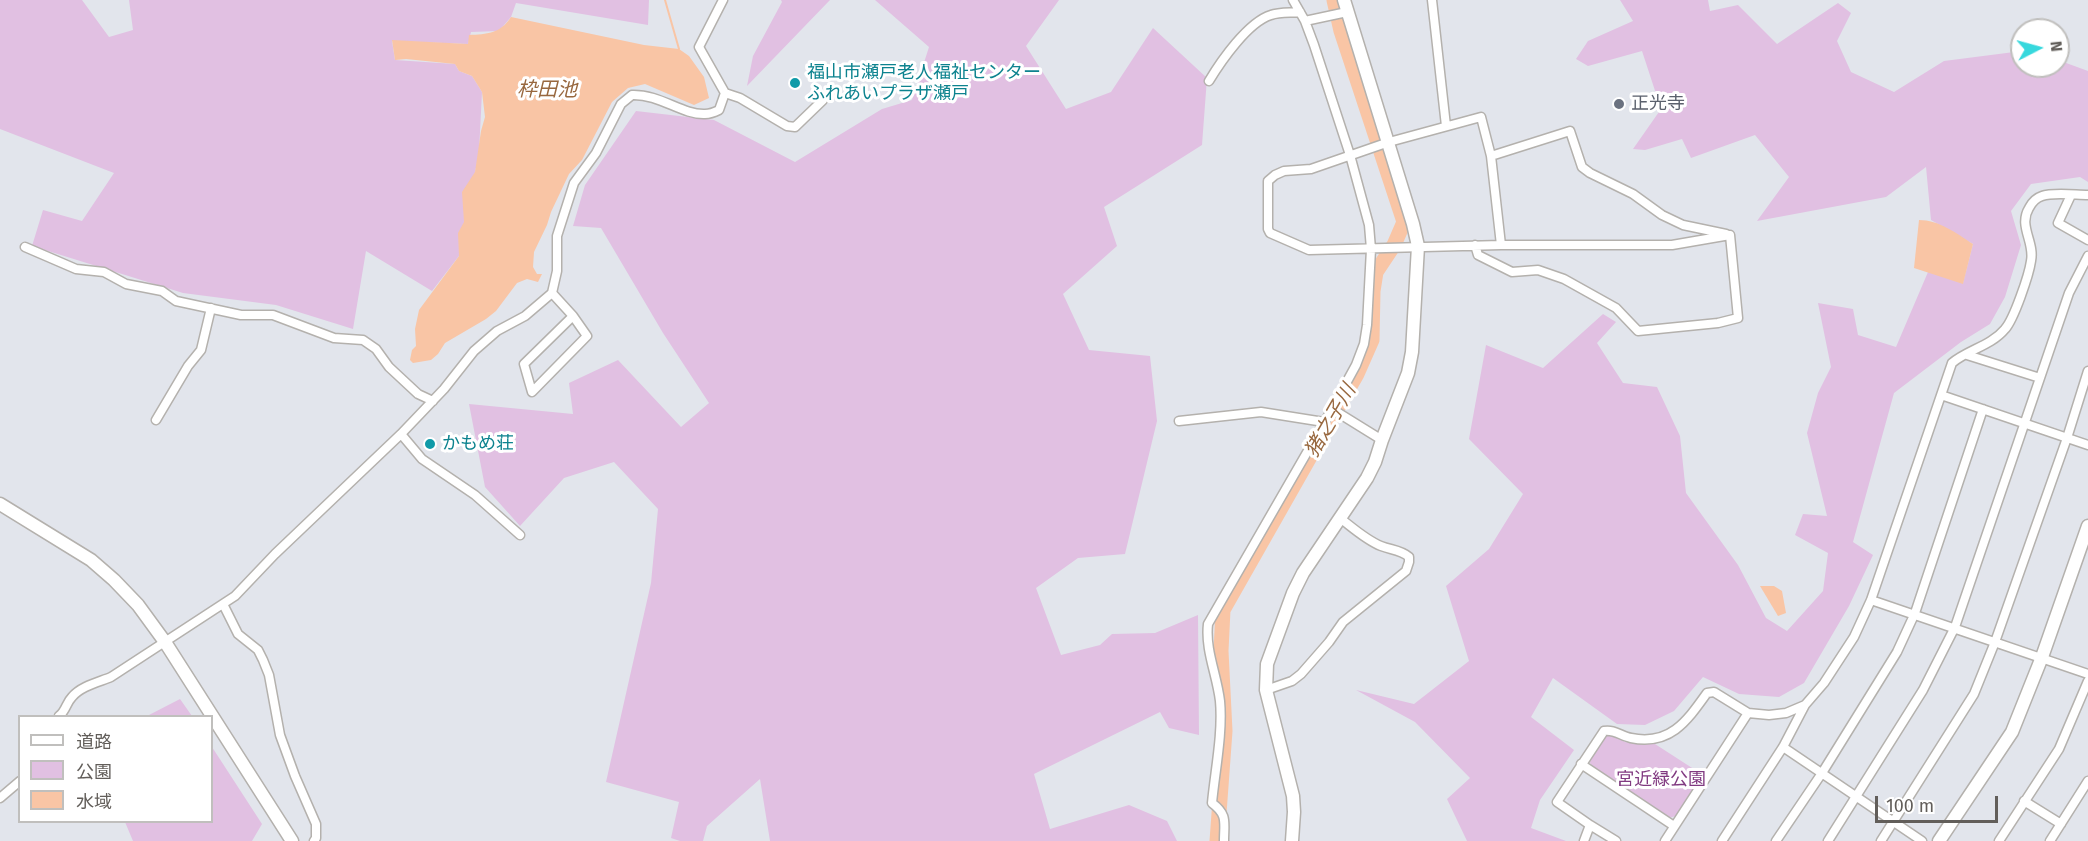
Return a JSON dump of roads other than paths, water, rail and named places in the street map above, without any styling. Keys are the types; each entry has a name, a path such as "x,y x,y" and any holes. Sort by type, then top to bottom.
{"street":[{"path":"723,0 699,47 725,93 740,98 787,126 795,127 823,100"},
{"path":"1224,841 1219,809 1212,803 1220,701 1207,638 1208,624 1324,422 1336,412 1364,344 1367,325 1371,249 1369,225 1350,155 1305,21 1293,0"},
{"path":"1432,0 1446,126"},
{"path":"1292,841 1293,796 1266,690 1267,664 1293,593 1303,573 1367,478 1375,462 1408,373 1413,352 1418,246 1413,224 1382,145 1341,10 1305,21"},
{"path":"1209,81 1223,57 1259,21 1270,15 1300,12"},
{"path":"62,715 72,696 90,685 111,677 235,596 275,554 401,434 433,401 474,351 497,332 525,316 552,293 557,271 557,236 574,183 596,153 621,104 632,95 644,95 706,115 719,110 725,93"},
{"path":"1501,244 1491,156 1481,117 1382,145 1311,169 1284,171 1275,175 1268,182 1268,229 1270,233 1309,249 1501,244 1672,245 1730,235"},
{"path":"1491,156 1570,131 1582,167 1590,173 1633,194 1662,215 1683,225 1730,235"},
{"path":"1722,841 1783,747 1805,705 1824,682 1854,637 1871,600 1952,363 1992,341 2006,329 2012,319 2032,259 2024,222 2025,215 2033,201 2043,195 2088,195"},
{"path":"2071,195 2058,223 2088,240"},
{"path":"1475,245 1478,255 1512,272 1538,270 1564,279 1616,308 1638,331 1718,323 1738,318 1730,235"},
{"path":"25,247 76,269 104,272 126,284 162,291 176,302 241,315 273,315 334,338 363,340 376,349 389,367 418,394 433,401"},
{"path":"1828,841 1923,690 1955,627 2069,293 2088,256"},
{"path":"552,293 573,316 587,336 532,392 524,364 573,316"},
{"path":"156,420 188,366 201,350 211,308"},
{"path":"1966,355 2040,378"},
{"path":"1881,841 1974,694 1995,642 2067,438 2088,371"},
{"path":"1941,395 2088,445"},
{"path":"1776,841 1822,773 1897,652 1915,613 1983,409"},
{"path":"1179,421 1261,412 1324,422"},
{"path":"1336,412 1382,440"},
{"path":"401,434 422,459 475,495 520,535"},
{"path":"0,504 91,560 114,580 138,605 165,642 212,715"},
{"path":"1266,690 1292,681 1301,674 1343,622 1406,571 1409,557 1364,537 1340,518"},
{"path":"1939,841 2012,732 2042,657 2088,526"},
{"path":"1871,600 1915,613 2088,674"},
{"path":"223,604 238,634 258,650 269,675 280,735 316,824 314,841"},
{"path":"1999,841 2059,749 2088,681"},
{"path":"1616,841 1557,802 1604,731 1611,730 1628,738 1644,740 1662,738 1677,729 1692,714 1707,693 1714,692 1749,713 1769,715 1786,713 1805,705"},
{"path":"1665,841 1749,713"},
{"path":"213,717 292,841"},
{"path":"1783,747 1922,841"},
{"path":"1581,764 1674,825"},
{"path":"2050,841 2088,781"},
{"path":"0,798 18,782"},
{"path":"2024,801 2061,824"},
{"path":"1584,841 1590,825"}],"water":[{"name":"枠田池","path":"511,17 644,45 679,49 689,56 704,77 709,98 694,105 645,84 628,88 612,102 582,160 569,174 534,252 533,267 537,274 542,274 538,282 527,279 517,283 496,311 486,319 445,343 431,360 413,363 410,360 412,350 416,346 415,329 419,310 459,256 458,233 464,222 462,192 475,172 485,117 482,92 472,76 459,71 455,64 395,60 392,40 468,44 469,35 498,30"},
{"path":"1919,220 1940,225 1973,244 1963,284 1914,268"},
{"path":"1760,586 1774,586 1782,591 1786,613 1778,616"}],"waterway":[{"path":"665,0 679,49"},
{"name":"猪之子川","path":"1217,841 1225,731 1221,651 1223,610 1357,374 1372,340 1373,291 1376,272 1394,245 1404,222 1341,31 1334,0"}],"place":[{"name":"福山市瀬戸老人福祉センター ふれあいプラザ瀬戸","path":"795,83"},
{"name":"正光寺","path":"1619,104"},
{"name":"かもめ荘","path":"430,444"}],"park label":[{"name":"宮近緑公園","path":"1661,780"}]}
